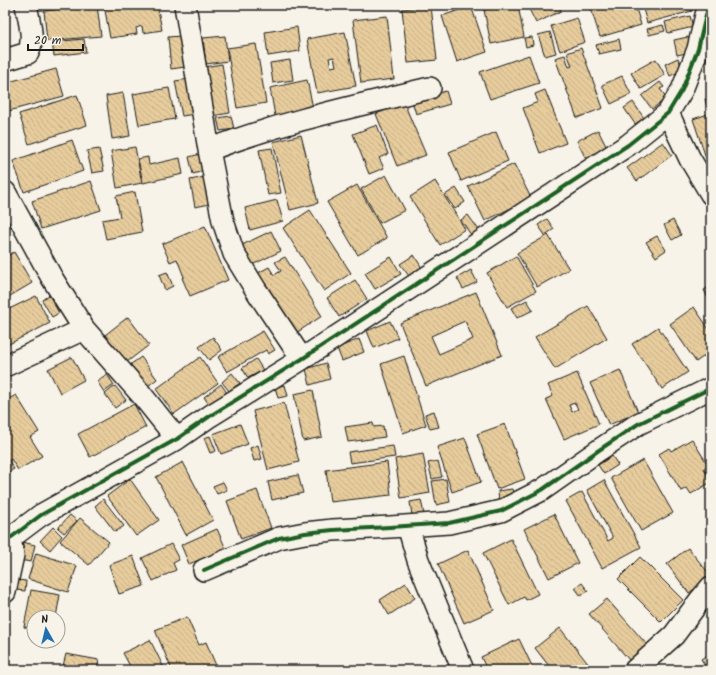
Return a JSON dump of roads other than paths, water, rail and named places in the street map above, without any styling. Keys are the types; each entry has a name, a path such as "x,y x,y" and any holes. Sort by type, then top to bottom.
{"street":[{"path":"5,60 28,53 32,46 26,5"},
{"path":"185,5 209,150 223,221 234,254 302,359"},
{"path":"5,592 13,555 8,540 41,515 177,439 210,416 302,359 628,145 668,113 682,90 698,49 706,15 711,5"},
{"path":"209,150 246,136 299,121 430,88"},
{"path":"668,113 690,159 711,194"},
{"path":"5,192 52,278 84,329 141,394 177,439"},
{"path":"5,366 84,329"},
{"path":"204,570 279,538 305,533 348,529 449,523 501,511 542,490 638,424 711,388"},
{"path":"408,526 418,560 463,670"},
{"path":"635,670 674,635 711,587"}]}
